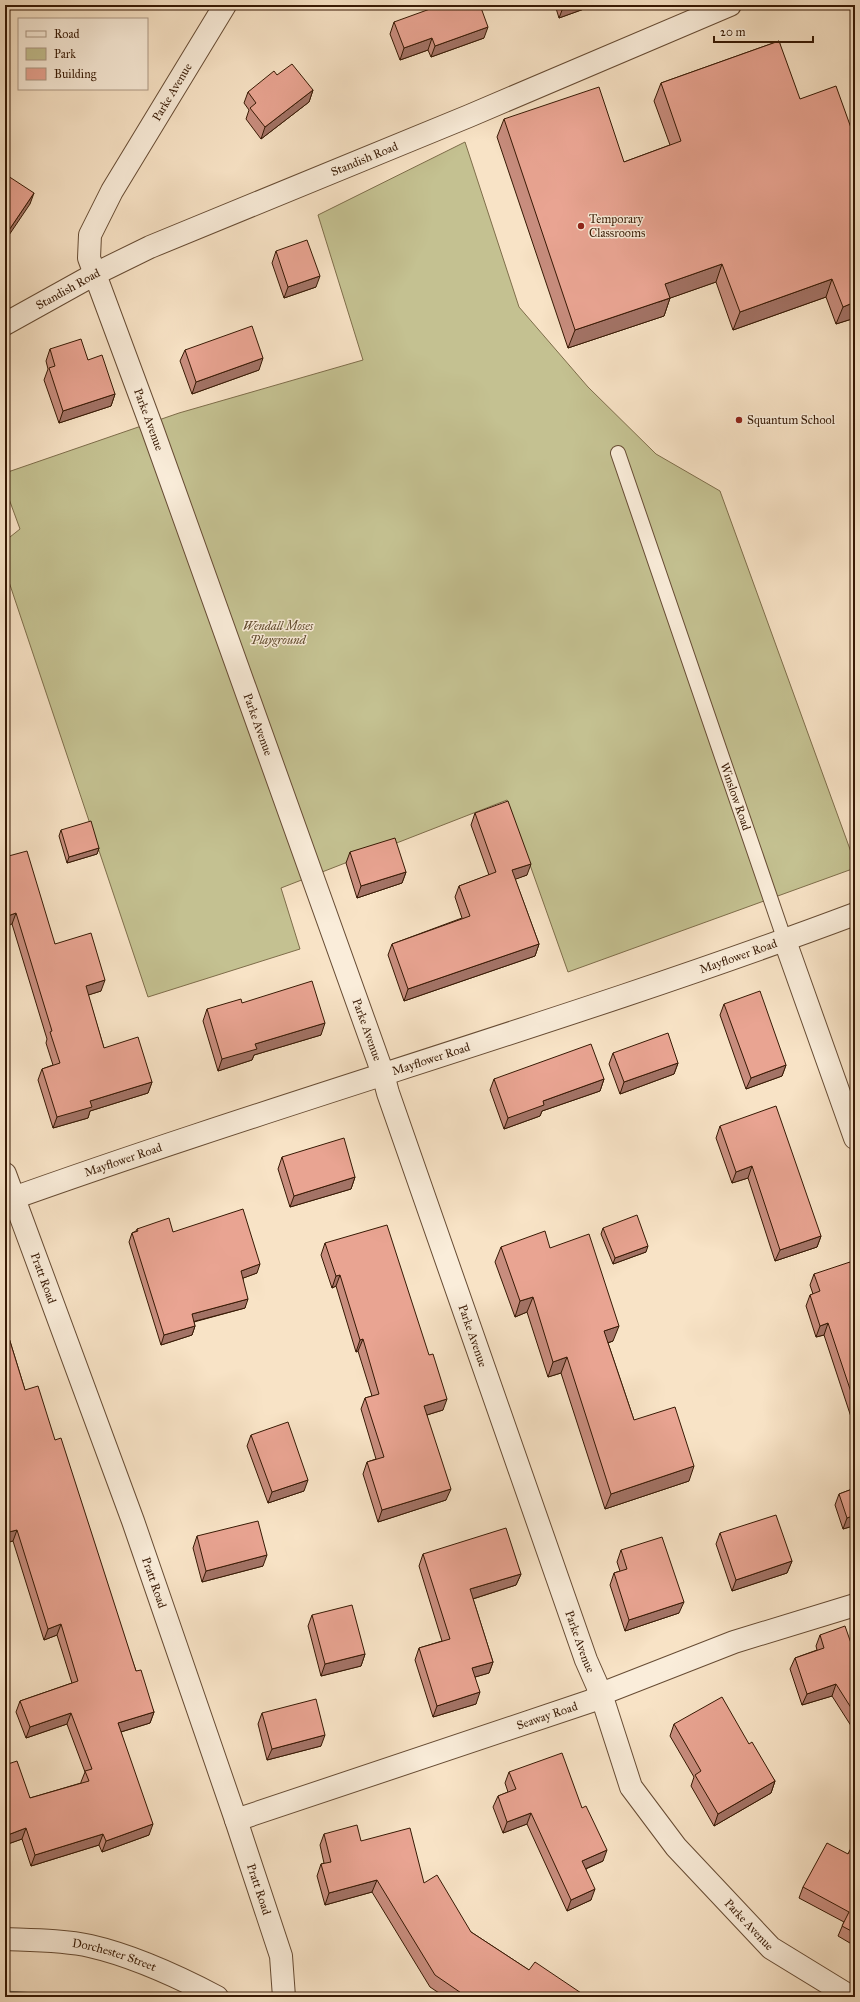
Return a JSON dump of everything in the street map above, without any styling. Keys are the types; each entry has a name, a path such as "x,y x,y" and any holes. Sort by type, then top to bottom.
{"street":[{"name":"Parke Avenue","path":"225,5 112,191 90,235 88,258 157,442 383,1074 586,1660 601,1694 631,1787 676,1847 771,1948 851,1997"},
{"name":"Standish Road","path":"5,324 94,274 150,247 469,116 730,5"},
{"name":"Mayflower Road","path":"9,1199 383,1074 561,1017 785,941 855,914"},
{"name":"Winslow Road","path":"785,941 855,1138"},
{"name":"Pratt Road","path":"5,1174 9,1199 133,1521 236,1820 281,1956 284,1997"},
{"name":"Seaway Road","path":"236,1820 591,1701 601,1694 734,1642 855,1605"},
{"name":"Dorchester Street","path":"5,1939 89,1946 140,1962 193,1984 217,1997"}],"lane":[{"name":"Winslow Road","path":"618,453 785,941"}],"green space":[{"name":"Wendall Moses Playground","path":"465,142 519,307 588,387 656,454 720,491 855,863 855,868 568,972 507,800 281,888 300,949 148,997 5,570 5,541 20,529 5,488 5,473 179,413 363,360 318,215"}],"water":[{"path":"5,1991 68,1995 75,1997 5,1997"}],"building":[{"path":"441,5 480,5 488,27 435,46 432,38 404,48 394,22"},
{"path":"779,41 800,99 836,86 855,139 855,302 843,307 832,279 740,312 722,264 665,284 670,298 575,330 504,119 599,87 624,162 681,141 661,83"},
{"path":"292,64 313,90 265,127 250,108 256,103 248,92 274,71 277,75"},
{"path":"5,174 34,193 5,236"},
{"path":"307,240 320,276 288,287 276,251"},
{"path":"252,326 263,358 196,382 185,350"},
{"path":"81,339 88,360 102,355 115,394 63,411 49,368 55,366 50,349"},
{"path":"508,801 531,864 512,870 539,944 408,989 392,944 470,916 459,886 496,872 475,813"},
{"path":"91,821 99,848 69,857 61,830"},
{"path":"395,838 406,872 361,886 350,852"},
{"path":"27,851 55,944 91,933 105,980 86,986 104,1048 138,1037 152,1082 90,1101 92,1107 57,1117 42,1069 60,1063 50,1032 52,1031 16,913 5,917 5,857"},
{"path":"312,981 325,1023 255,1044 257,1049 222,1059 207,1009 241,999 242,1003"},
{"path":"760,991 786,1065 751,1078 724,1004"},
{"path":"668,1033 678,1063 624,1082 613,1053"},
{"path":"591,1044 604,1079 543,1101 544,1105 508,1118 494,1079"},
{"path":"776,1106 821,1236 780,1250 752,1166 736,1172 720,1126"},
{"path":"344,1138 355,1177 294,1196 282,1157"},
{"path":"243,1209 260,1264 241,1271 248,1299 192,1314 195,1326 164,1335 132,1233 138,1231 137,1229 169,1218 173,1232"},
{"path":"637,1215 648,1246 615,1258 603,1228"},
{"path":"387,1225 429,1355 433,1354 447,1399 424,1406 451,1489 382,1510 367,1462 384,1457 365,1398 379,1394 363,1339 360,1340 340,1275 336,1276 325,1243"},
{"path":"545,1231 550,1248 589,1234 619,1326 604,1331 634,1420 675,1407 694,1466 611,1494 567,1357 553,1362 533,1297 520,1301 501,1247"},
{"path":"850,1262 855,1278 855,1404 828,1323 820,1326 810,1295 820,1291 814,1274"},
{"path":"5,1325 25,1390 38,1386 55,1440 61,1438 136,1671 141,1670 154,1712 118,1723 153,1824 106,1841 103,1834 35,1855 26,1828 5,1836 5,1765 17,1761 30,1798 89,1781 85,1771 92,1769 71,1713 30,1727 20,1701 78,1681 61,1624 48,1629 17,1530 5,1533"},
{"path":"288,1422 308,1480 272,1492 251,1435"},
{"path":"855,1488 855,1515 847,1518 839,1494"},
{"path":"776,1515 792,1561 736,1580 720,1533"},
{"path":"258,1521 267,1555 206,1571 197,1536"},
{"path":"506,1528 521,1574 470,1589 493,1662 472,1668 480,1692 437,1706 419,1648 450,1639 423,1554"},
{"path":"662,1537 684,1602 629,1620 614,1573 627,1569 621,1550"},
{"path":"352,1605 365,1654 325,1664 312,1615"},
{"path":"845,1626 852,1646 855,1645 855,1714 836,1684 807,1694 795,1658 824,1648 820,1635"},
{"path":"722,1697 749,1744 752,1742 775,1781 718,1814 695,1775 701,1771 674,1724"},
{"path":"316,1699 325,1735 272,1749 262,1713"},
{"path":"562,1753 582,1808 586,1806 607,1850 582,1861 595,1889 571,1900 531,1813 507,1822 498,1796 516,1789 509,1772"},
{"path":"357,1825 361,1841 410,1828 424,1883 437,1875 471,1932 529,1970 535,1962 587,1997 467,1997 435,1975 377,1880 329,1893 321,1864 331,1862 324,1834"},
{"path":"854,1842 855,1933 842,1926 849,1912 803,1887 827,1843 848,1854"}],"place":[{"name":"Temporary Classrooms","path":"581,226"},
{"name":"Squantum School","path":"739,420"}]}
